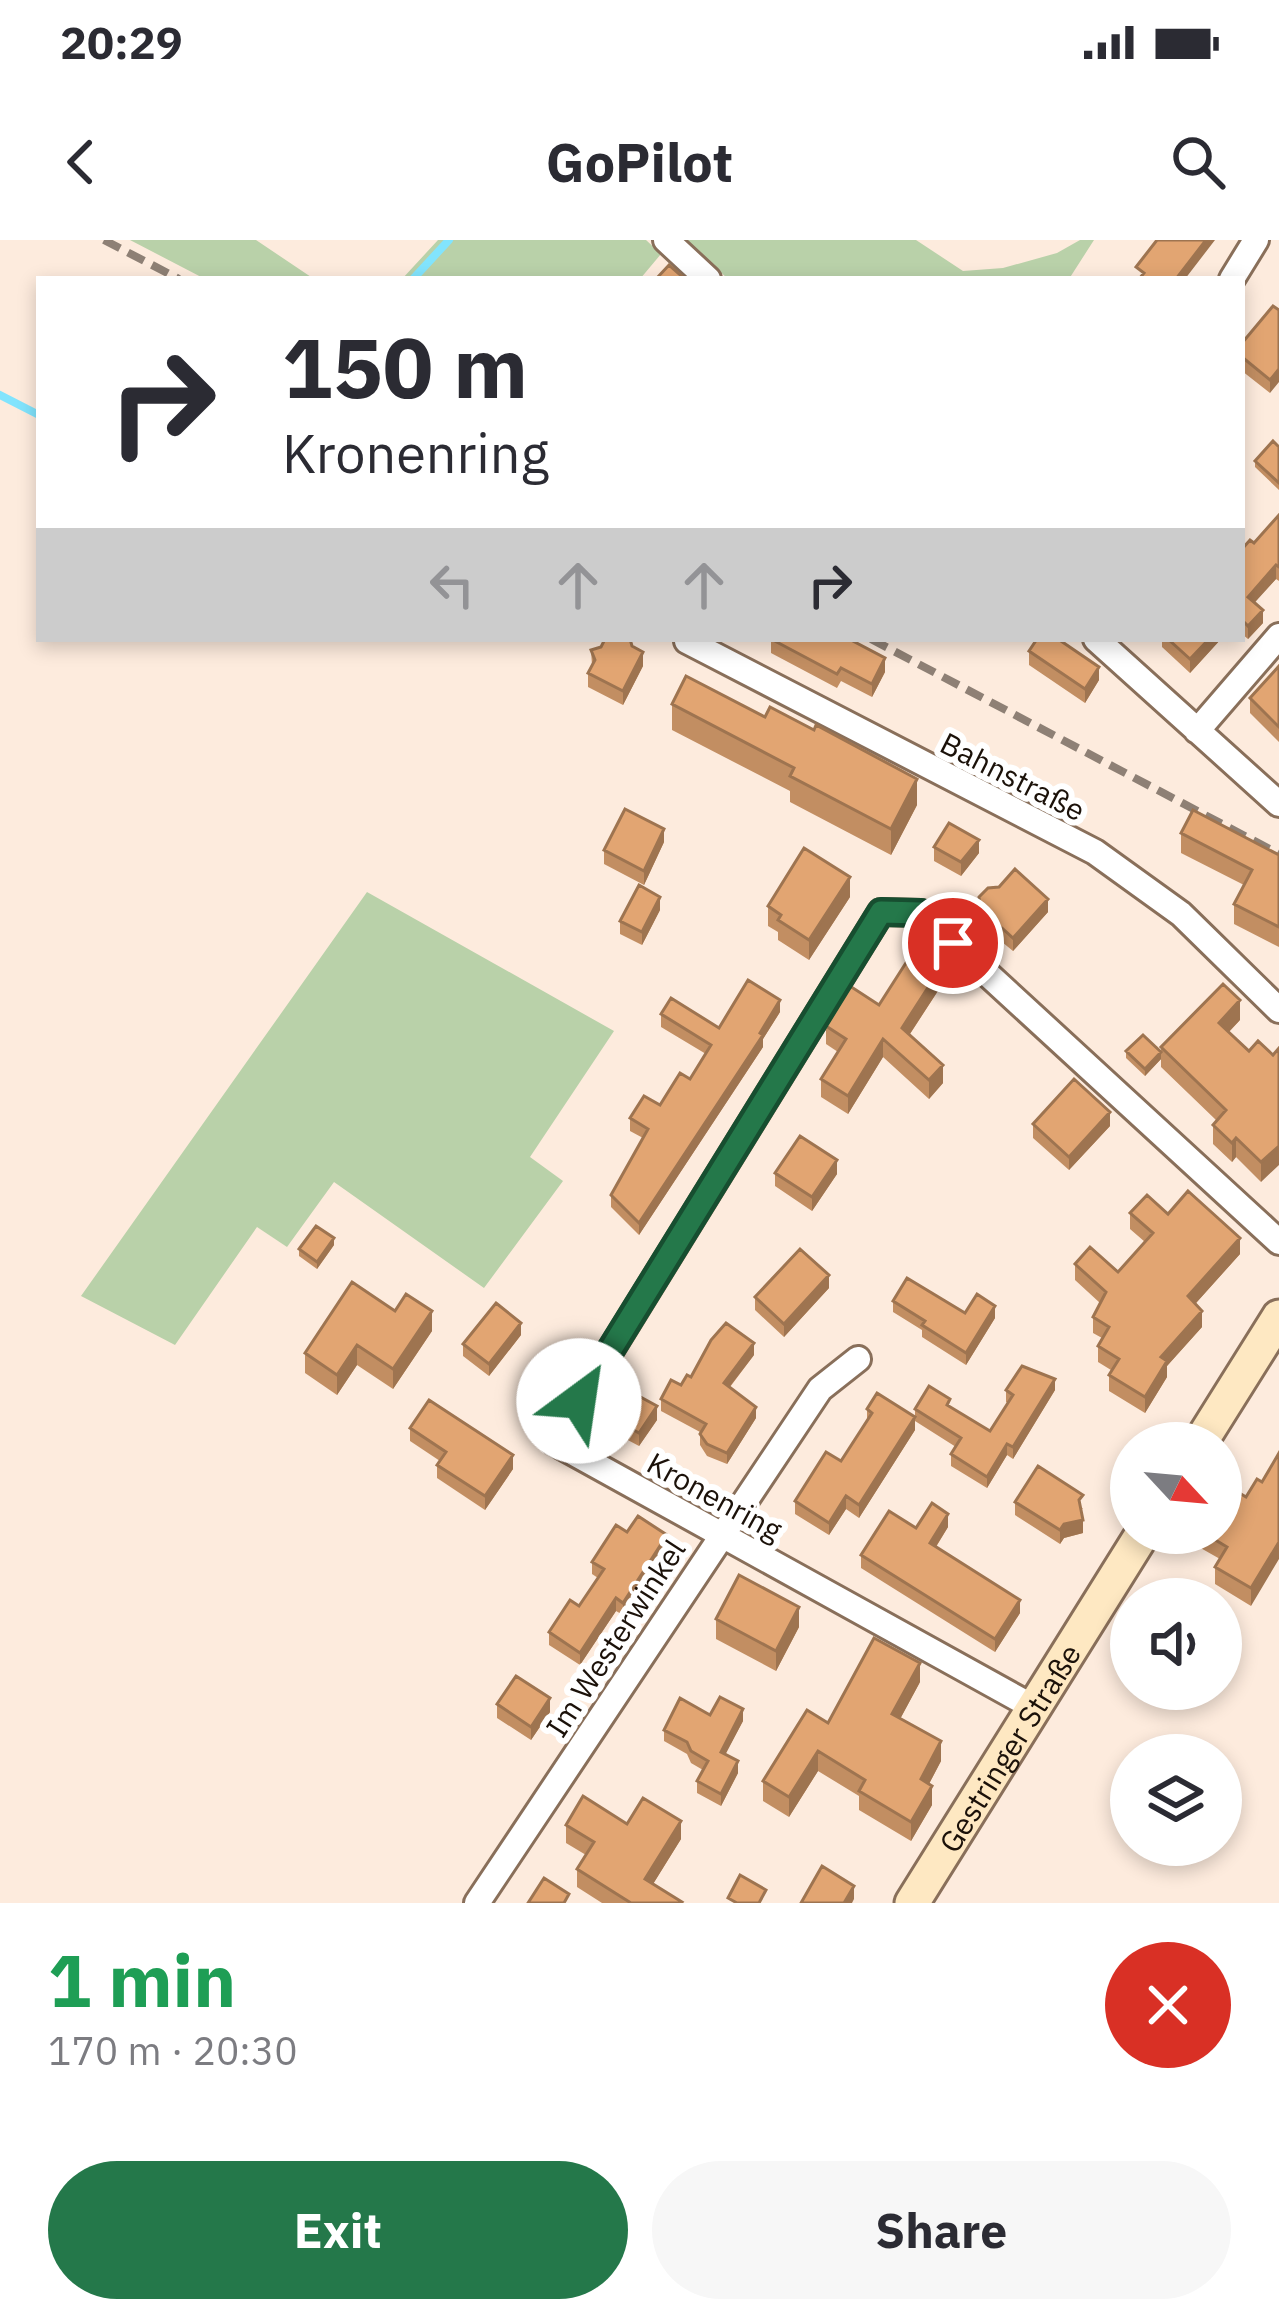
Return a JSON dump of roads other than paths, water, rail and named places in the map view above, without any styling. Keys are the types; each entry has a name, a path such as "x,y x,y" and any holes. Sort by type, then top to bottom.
{"main road":[{"path":"1213,1422 1279,1317"},
{"name":"Gestringer Straße","path":"912,1903 1130,1554"}],"street":[{"path":"666,240 705,276"},
{"path":"1234,276 1256,240"},
{"path":"1197,731 1279,636"},
{"name":"Bahnstraße","path":"689,642 1095,852 1181,914 1279,1010"},
{"path":"1099,642 1279,804"},
{"name":"Kronenring","path":"1033,1707 554,1442 881,912 921,913 1279,1242"},
{"name":"Im Westerwinkel","path":"476,1903 820,1389 858,1359"}],"waterway":[{"path":"416,276 449,240"},
{"path":"0,395 36,413"}],"railway":[{"path":"104,240 173,276"},
{"path":"877,642 1279,854"}]}
